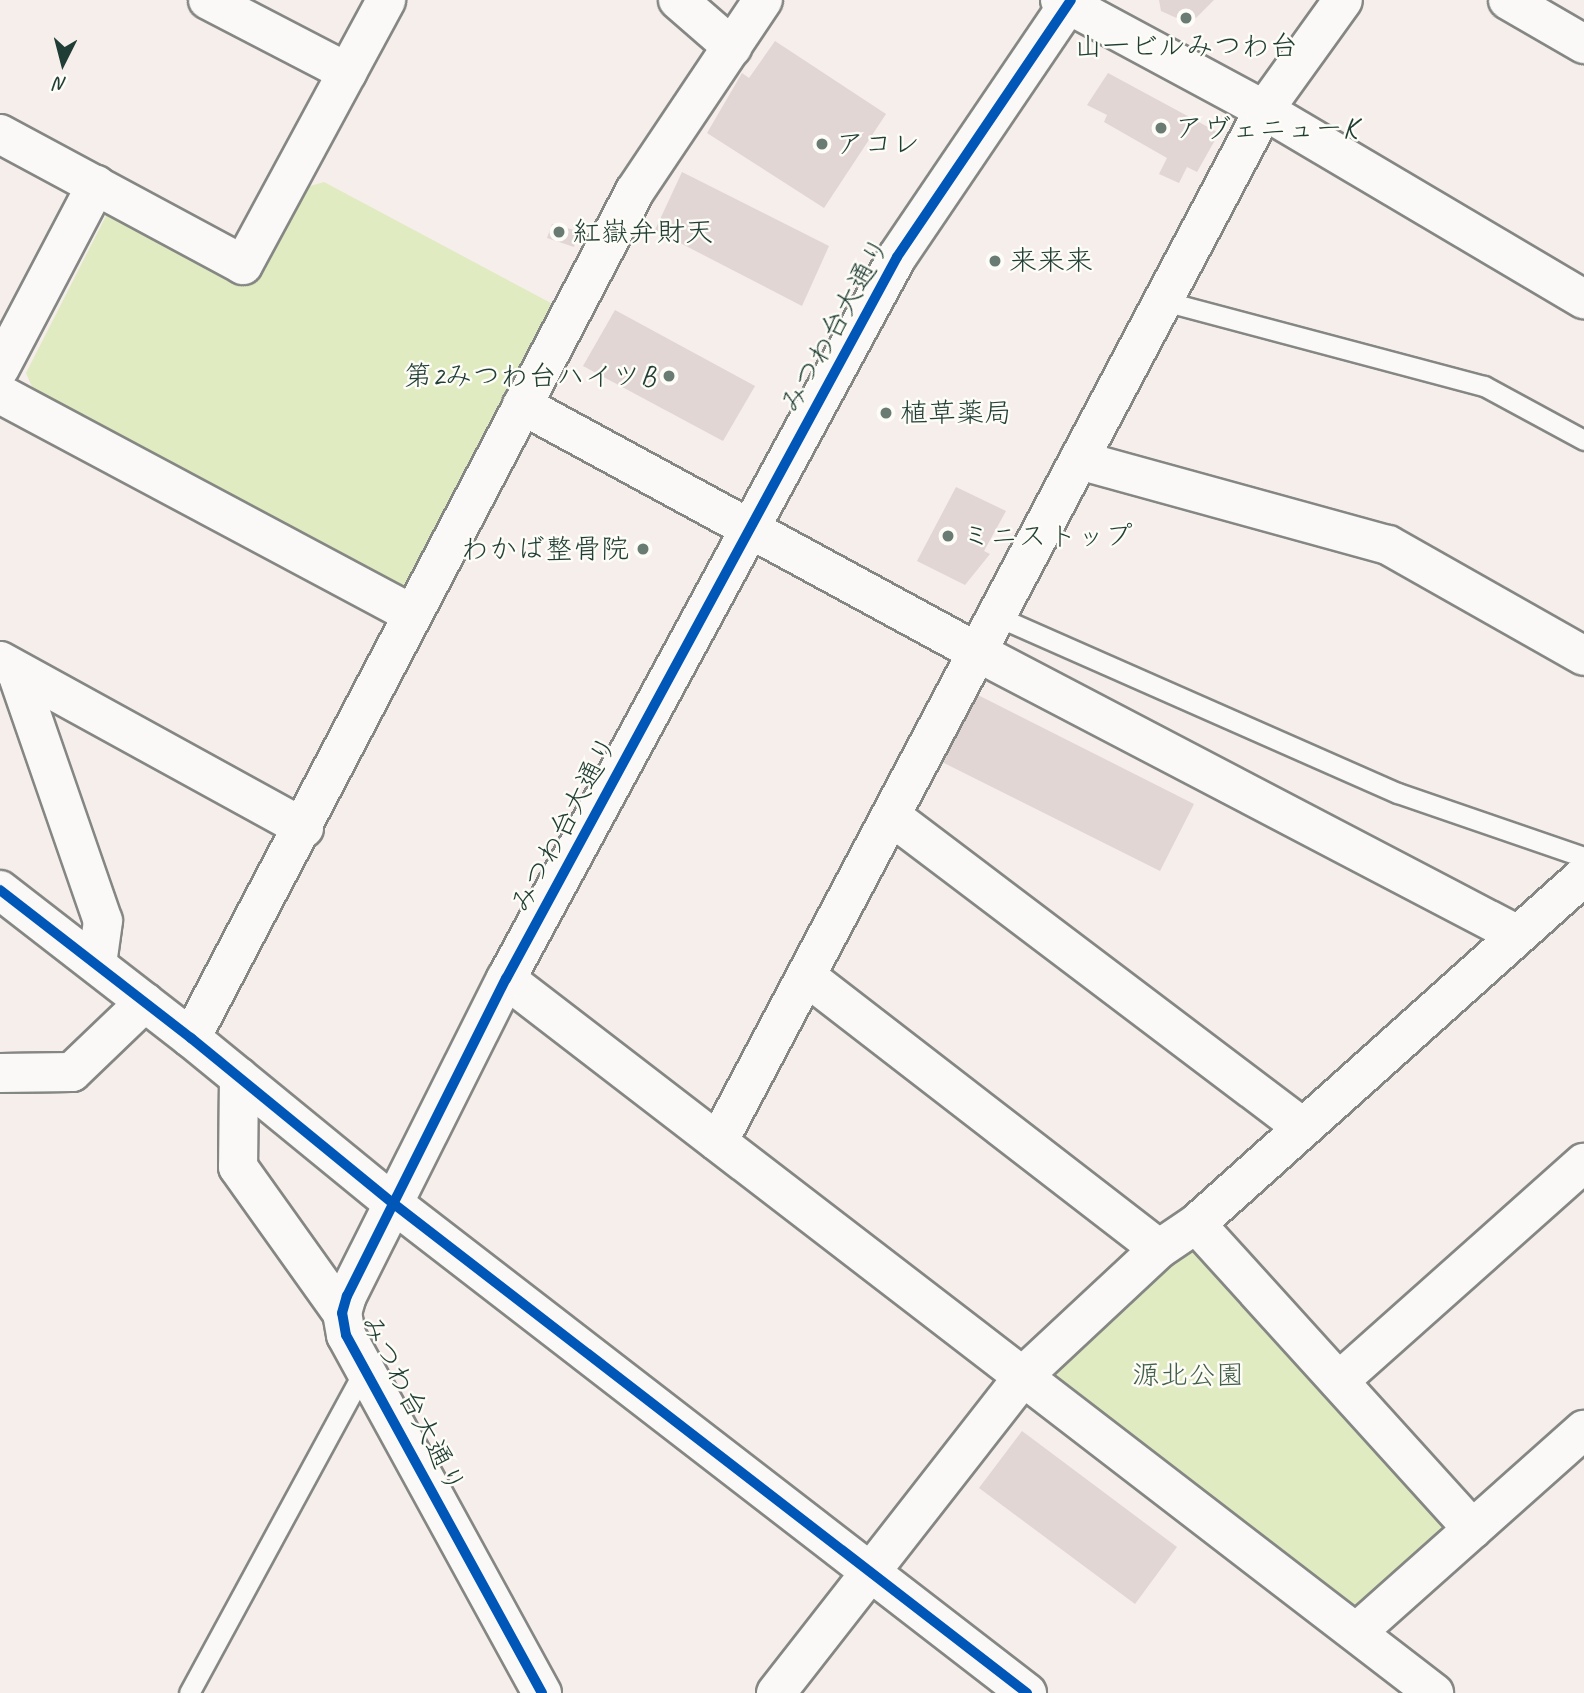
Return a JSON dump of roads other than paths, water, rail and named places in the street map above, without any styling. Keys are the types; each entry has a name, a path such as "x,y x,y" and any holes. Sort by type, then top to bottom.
{"street":[{"path":"208,0 347,72"},
{"path":"0,134 243,265 386,0"},
{"path":"678,0 732,47"},
{"path":"191,1038 304,828 412,614 635,191 763,0"},
{"path":"718,1142 1264,110 1343,0"},
{"path":"1508,0 1584,44"},
{"path":"1066,1 1264,110 1584,299"},
{"name":"みつわ台大通り","path":"542,1693 346,1335 342,1313 506,979 897,257 1066,1"},
{"path":"0,368 96,185"},
{"path":"0,394 412,614"},
{"path":"522,405 977,652 1516,934"},
{"path":"1079,460 1388,545 1584,656"},
{"path":"8,667 304,828"},
{"path":"8,667 103,921 97,964"},
{"path":"891,816 1302,1127"},
{"path":"776,1693 1024,1374 1159,1249 1196,1224 1516,934 1584,876"},
{"path":"0,890 191,1038 394,1204 1027,1693"},
{"path":"806,976 1159,1249"},
{"path":"506,979 1024,1374 1434,1693"},
{"path":"0,1073 72,1072 145,1002"},
{"path":"239,1077 238,1167 342,1313"},
{"path":"1339,1381 1584,1163"},
{"path":"1196,1224 1473,1529"},
{"path":"1357,1632 1584,1430"}],"lane":[{"path":"1164,301 1484,386 1584,439"},
{"path":"996,616 1398,793 1584,857"},
{"path":"189,1693 365,1369"}],"place":[{"name":"山一ビルみつわ台","path":"1186,18"},
{"name":"アヴェニューK","path":"1161,128"},
{"name":"アコレ","path":"822,144"},
{"name":"紅嶽弁財天","path":"559,232"},
{"name":"来来来","path":"995,261"},
{"name":"第2みつわ台ハイツB","path":"669,376"},
{"name":"植草薬局","path":"886,413"},
{"name":"ミニストップ","path":"948,536"},
{"name":"わかば整骨院","path":"643,549"}],"park label":[{"name":"源北公園","path":"1188,1375"}]}
